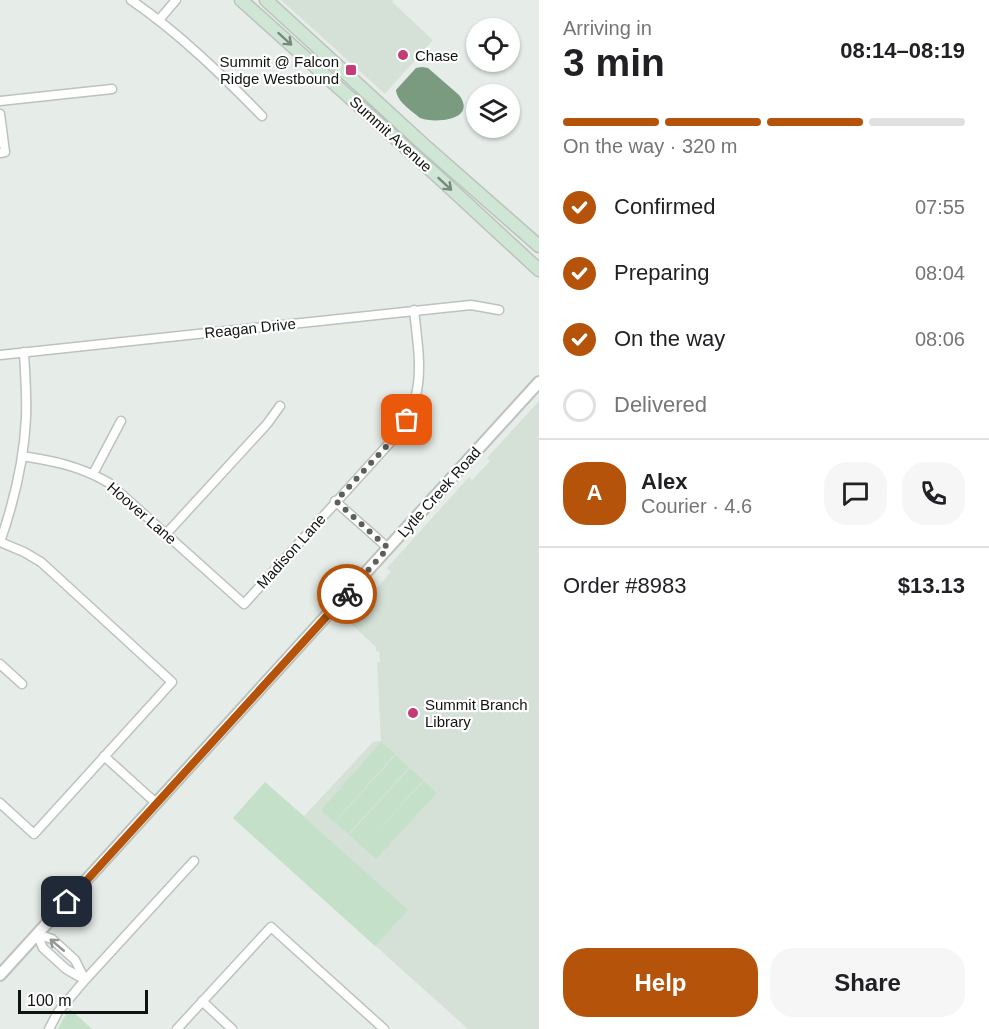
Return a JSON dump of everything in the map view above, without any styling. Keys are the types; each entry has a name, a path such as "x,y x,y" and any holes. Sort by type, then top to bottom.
{"main road":[{"name":"Summit Avenue","path":"242,0 539,270"},
{"name":"Summit Avenue","path":"266,0 424,145 539,246"}],"street":[{"path":"131,0 159,20 214,68 262,116"},
{"path":"159,20 176,0"},
{"path":"0,101 112,89"},
{"path":"0,114 2,152"},
{"name":"Reagan Drive","path":"0,355 414,310 471,305 499,310"},
{"name":"Madison Lane","path":"244,604 405,424 417,392 420,370 414,310"},
{"path":"0,803 34,834 172,682 41,562 0,542 9,515 22,456 27,394 24,352"},
{"name":"Lytle Creek Road","path":"0,975 539,382"},
{"path":"166,534 267,424 279,406"},
{"path":"93,474 121,421"},
{"name":"Hoover Lane","path":"22,456 56,462 93,474 109,483 244,604"},
{"path":"336,501 388,548"},
{"path":"0,664 22,684"},
{"path":"104,756 156,803"},
{"path":"49,1029 58,1012 85,980 194,861"},
{"path":"177,1029 271,927 384,1029"},
{"path":"37,934 52,939 75,960 85,980"},
{"path":"37,934 43,948 66,969 85,980"},
{"path":"202,1001 232,1029"}],"shaded area":[{"path":"281,0 393,0 392,2 433,40 385,94"},
{"path":"416,68 428,68 459,95 463,103 463,110 459,115 444,120 427,120 420,118 402,102 396,90"},
{"path":"539,401 539,1029 468,1029 233,818 265,782 304,816 373,742 381,741 377,662 380,662 379,652 347,620 391,572 387,568 469,477 472,480 490,461 487,458"},
{"path":"381,742 395,754 334,822 321,810 341,788 352,797 341,787"},
{"path":"396,755 409,767 348,834 335,822"},
{"path":"410,768 423,780 372,837 424,781 437,793 376,859 349,835"},
{"path":"265,782 408,910 375,946 233,818"},
{"path":"70,1009 92,1029 58,1029"}],"way so far":[{"path":"347,594 388,548 336,501 395,437 407,420"}],"place":[{"name":"Chase","path":"403,55"},
{"name":"Summit @ Falcon Ridge Westbound","path":"351,70"},
{"name":"Summit Branch Library","path":"413,713"}],"route":[{"path":"67,902 347,594"}]}
